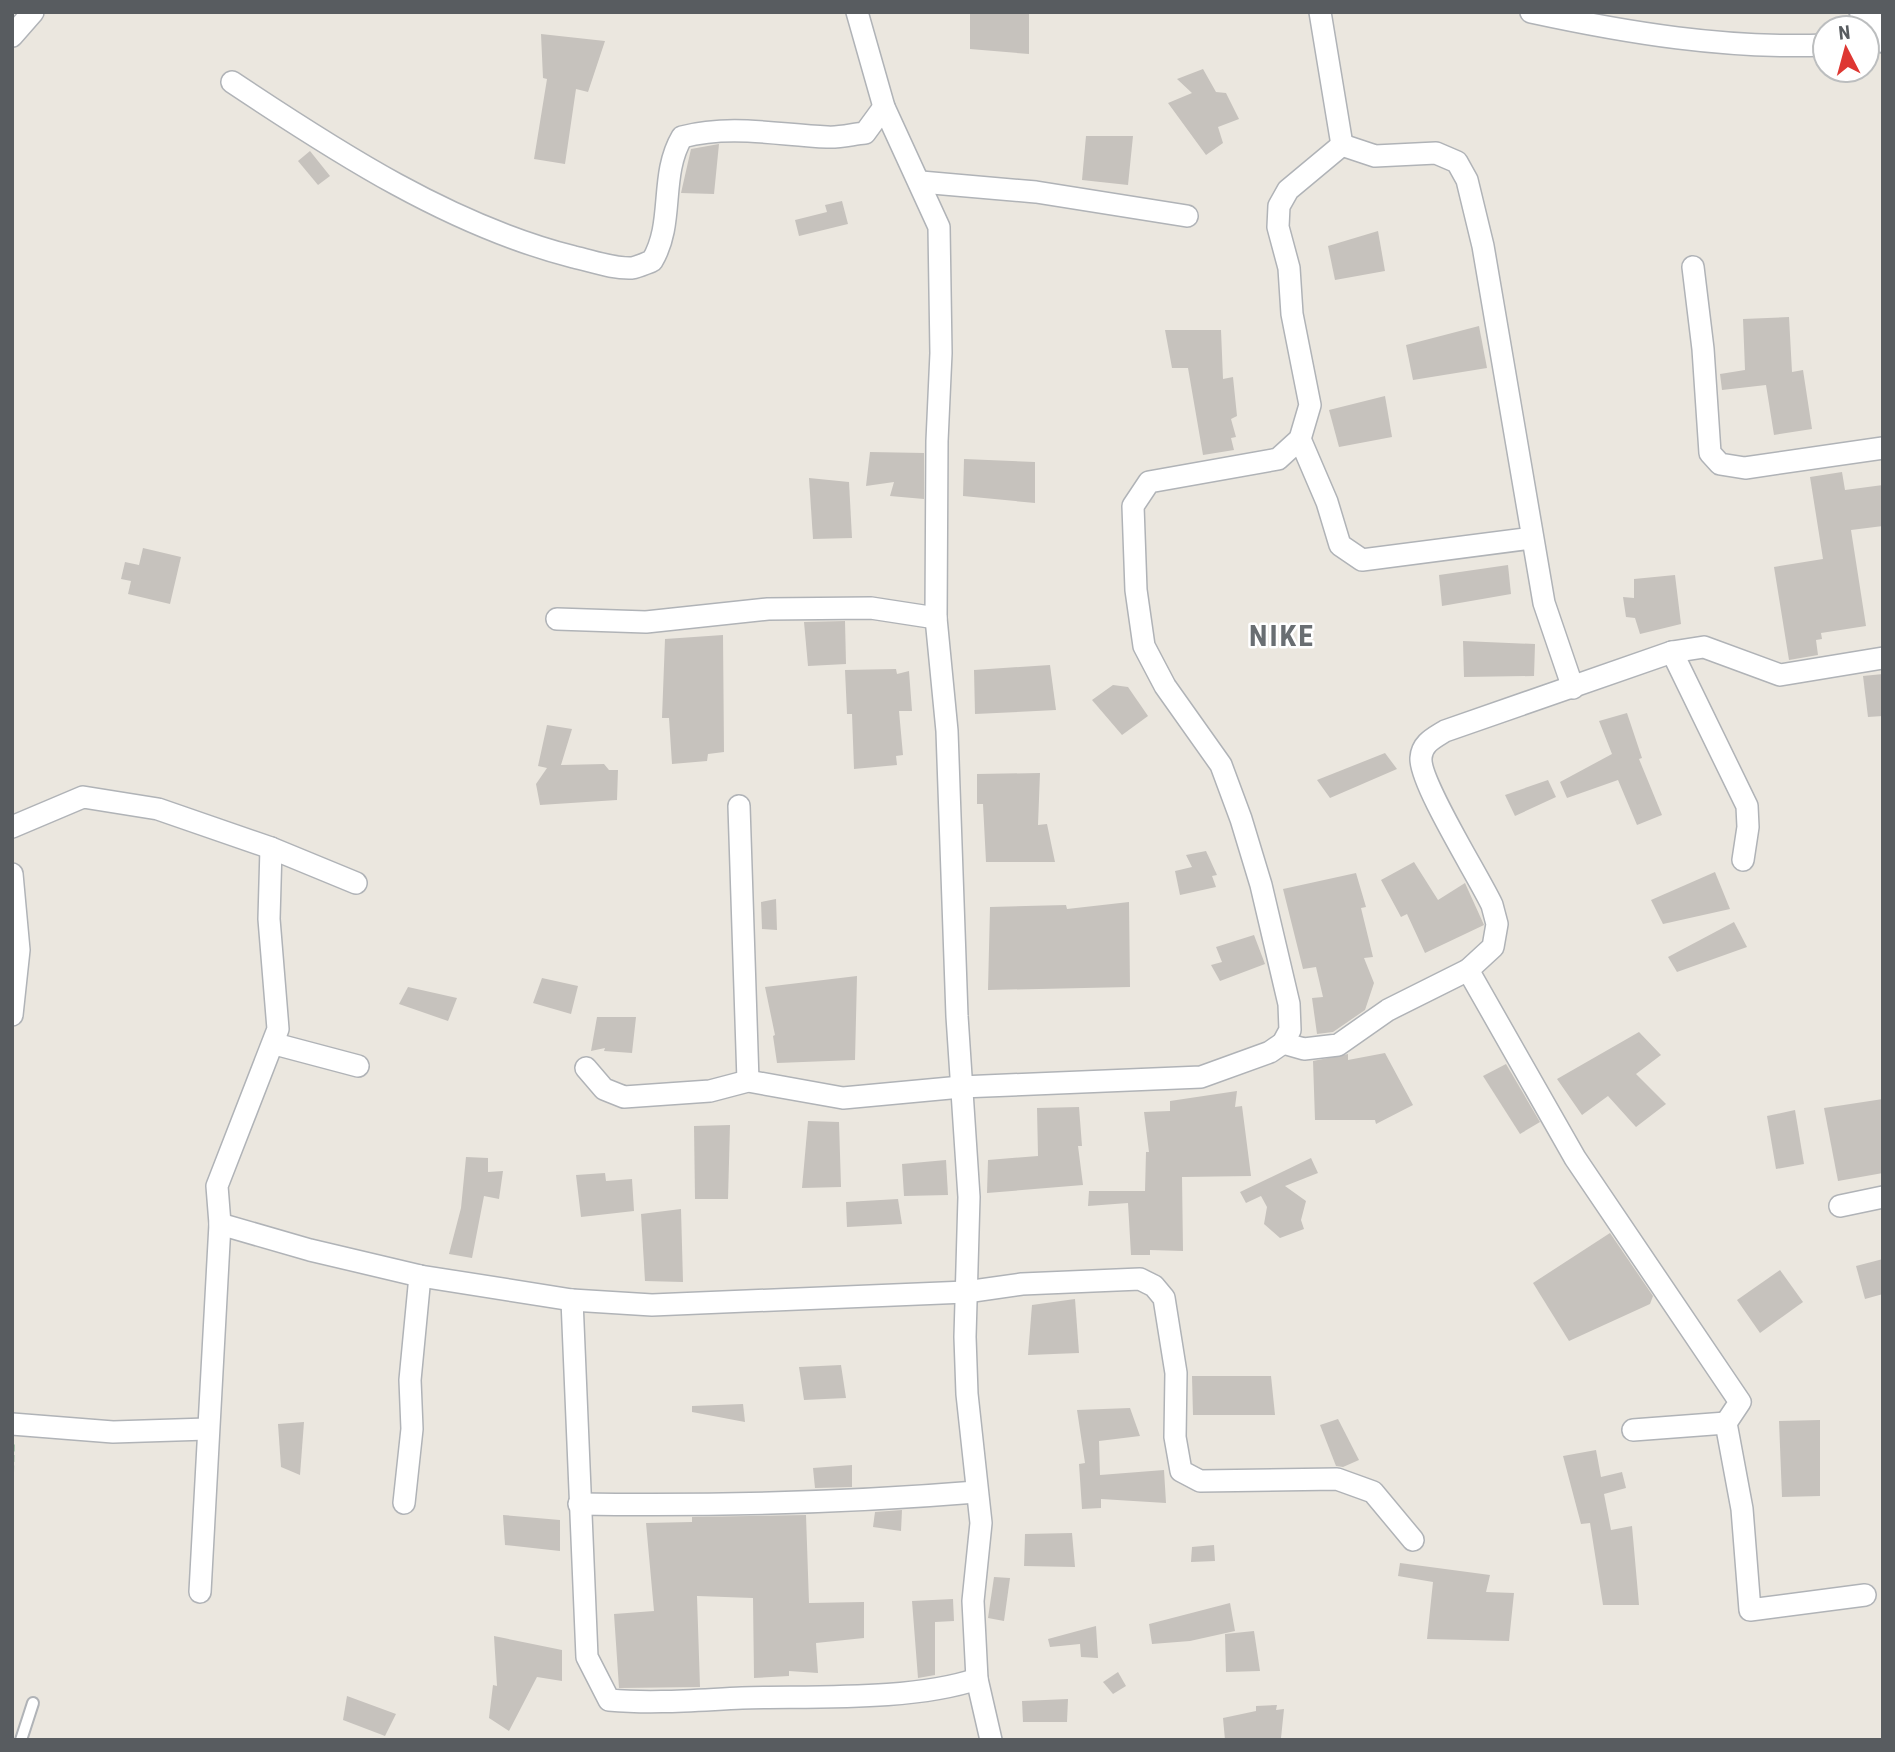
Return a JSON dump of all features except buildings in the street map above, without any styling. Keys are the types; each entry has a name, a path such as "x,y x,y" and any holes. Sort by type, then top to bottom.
{"street":[{"path":"12,36 33,12"},
{"path":"857,12 884,107 921,182 939,227 941,353 936,469 936,618 947,731 961,1087 969,1197 967,1395 981,1523 973,1601 977,1679 991,1740"},
{"path":"1320,12 1342,145"},
{"path":"1531,12 1621,32 1773,47 1811,46"},
{"path":"232,82 302,129 444,210 503,236 554,252 632,268 652,261 661,247 668,174 673,151 682,137 702,132 764,130 828,137 865,133 884,107"},
{"path":"586,1068 604,1089 624,1097 710,1091 748,1081 843,1098 961,1087 1201,1077 1270,1052 1283,1043 1290,1030 1289,1004 1241,819 1221,765 1165,686 1144,646 1136,590 1133,506 1149,482 1278,459 1300,439 1310,405 1292,314 1289,268 1278,227 1279,206 1288,190 1342,145"},
{"path":"1342,145 1375,156 1437,153 1457,162 1467,180 1483,246 1544,603 1573,688"},
{"path":"921,182 1036,192 1187,216"},
{"path":"1693,267 1710,453 1720,464 1745,468 1883,447"},
{"path":"1300,439 1327,502 1340,545 1362,560 1532,538"},
{"path":"557,619 646,622 768,609 871,608 936,618"},
{"path":"1283,1043 1304,1049 1338,1045 1388,1010 1468,970 1493,947 1497,924 1478,876 1430,786 1421,759 1427,741 1445,731 1672,652 1703,647 1780,676 1883,658"},
{"path":"1672,652 1747,806 1748,827 1743,860"},
{"path":"12,827 83,797 158,809 271,848 356,883"},
{"path":"739,806 748,1081"},
{"path":"200,1592 220,1224 216,1186 275,1044 278,1029 269,919 271,848"},
{"path":"12,874 19,950 12,1015"},
{"path":"1468,970 1575,1158 1740,1402 1726,1423 1742,1509 1750,1610 1865,1595"},
{"path":"275,1044 358,1066"},
{"path":"1840,1206 1883,1197"},
{"path":"220,1224 310,1250 420,1276 572,1300 652,1305 966,1292 1022,1284 1140,1279 1154,1286 1164,1298 1177,1373 1175,1437 1181,1471 1200,1481 1337,1479 1373,1492 1413,1540"},
{"path":"404,1503 412,1429 410,1380 420,1276"},
{"path":"572,1300 587,1657 609,1700 649,1703 850,1695 937,1689 977,1679"},
{"path":"1633,1430 1726,1423"},
{"path":"13,1424 113,1432 207,1429"},
{"path":"579,1504 731,1506 861,1501 976,1492"}],"lane":[{"path":"21,1740 33,1703"}],"path":[{"path":"12,1483 13,1424"}],"district":[{"name":"NIKE","path":"1282,636"}]}
